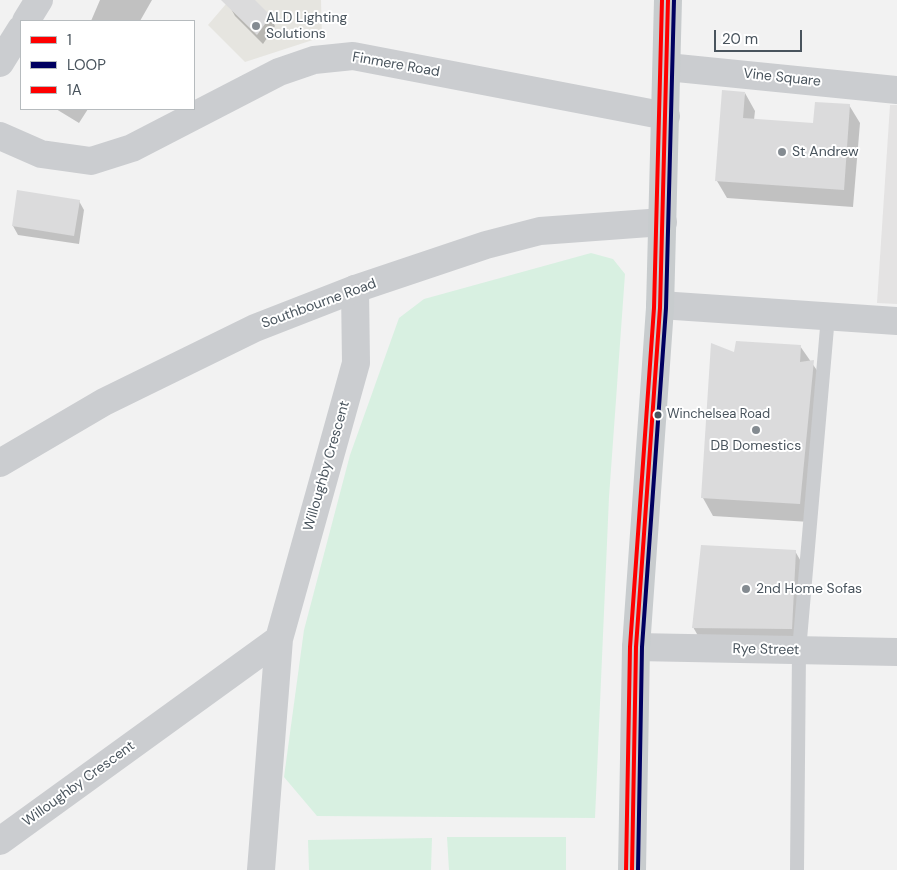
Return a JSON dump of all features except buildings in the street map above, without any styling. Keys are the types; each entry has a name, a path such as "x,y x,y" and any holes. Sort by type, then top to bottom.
{"main road":[{"path":"632,870 636,647 660,305 664,222 668,0"}],"street":[{"path":"27,20 39,0"},
{"path":"0,63 20,31"},
{"name":"Finmere Road","path":"0,136 41,154 91,162 132,148 279,72 314,60 353,56 666,116"},
{"name":"Vine Square","path":"667,67 897,90"},
{"name":"Southbourne Road","path":"0,463 104,402 246,332 355,289 486,246 540,231 664,222"},
{"name":"Willoughby Crescent","path":"262,870 278,639 356,363 355,289"},
{"path":"660,305 897,321"},
{"name":"Willoughby Crescent","path":"0,841 278,639"},
{"name":"Rye Street","path":"636,647 897,652"}],"lane":[{"path":"797,870 799,651 828,316"}],"shaded area":[{"path":"222,0 321,0 322,37 245,62 208,25 226,4"},
{"path":"890,105 897,105 897,304 877,303"}],"green space":[{"path":"591,253 613,259 625,274 609,497 595,818 317,816 284,777 304,630 350,455 399,318 424,299"},
{"path":"447,837 566,837 566,870 449,870"},
{"path":"432,838 431,870 309,870 308,840"}],"transit line":[{"name":"1A","path":"626,870 630,647 654,308 662,0"},
{"name":"1","path":"632,870 636,647 660,308 668,0"},
{"name":"LOOP","path":"638,870 642,647 666,308 674,0"}],"place":[{"name":"ALD Lighting Solutions","path":"256,26"},
{"name":"St Andrew","path":"782,152"},
{"name":"Winchelsea Road","path":"658,415"},
{"name":"DB Domestics","path":"756,430"},
{"name":"2nd Home Sofas","path":"746,589"}]}
